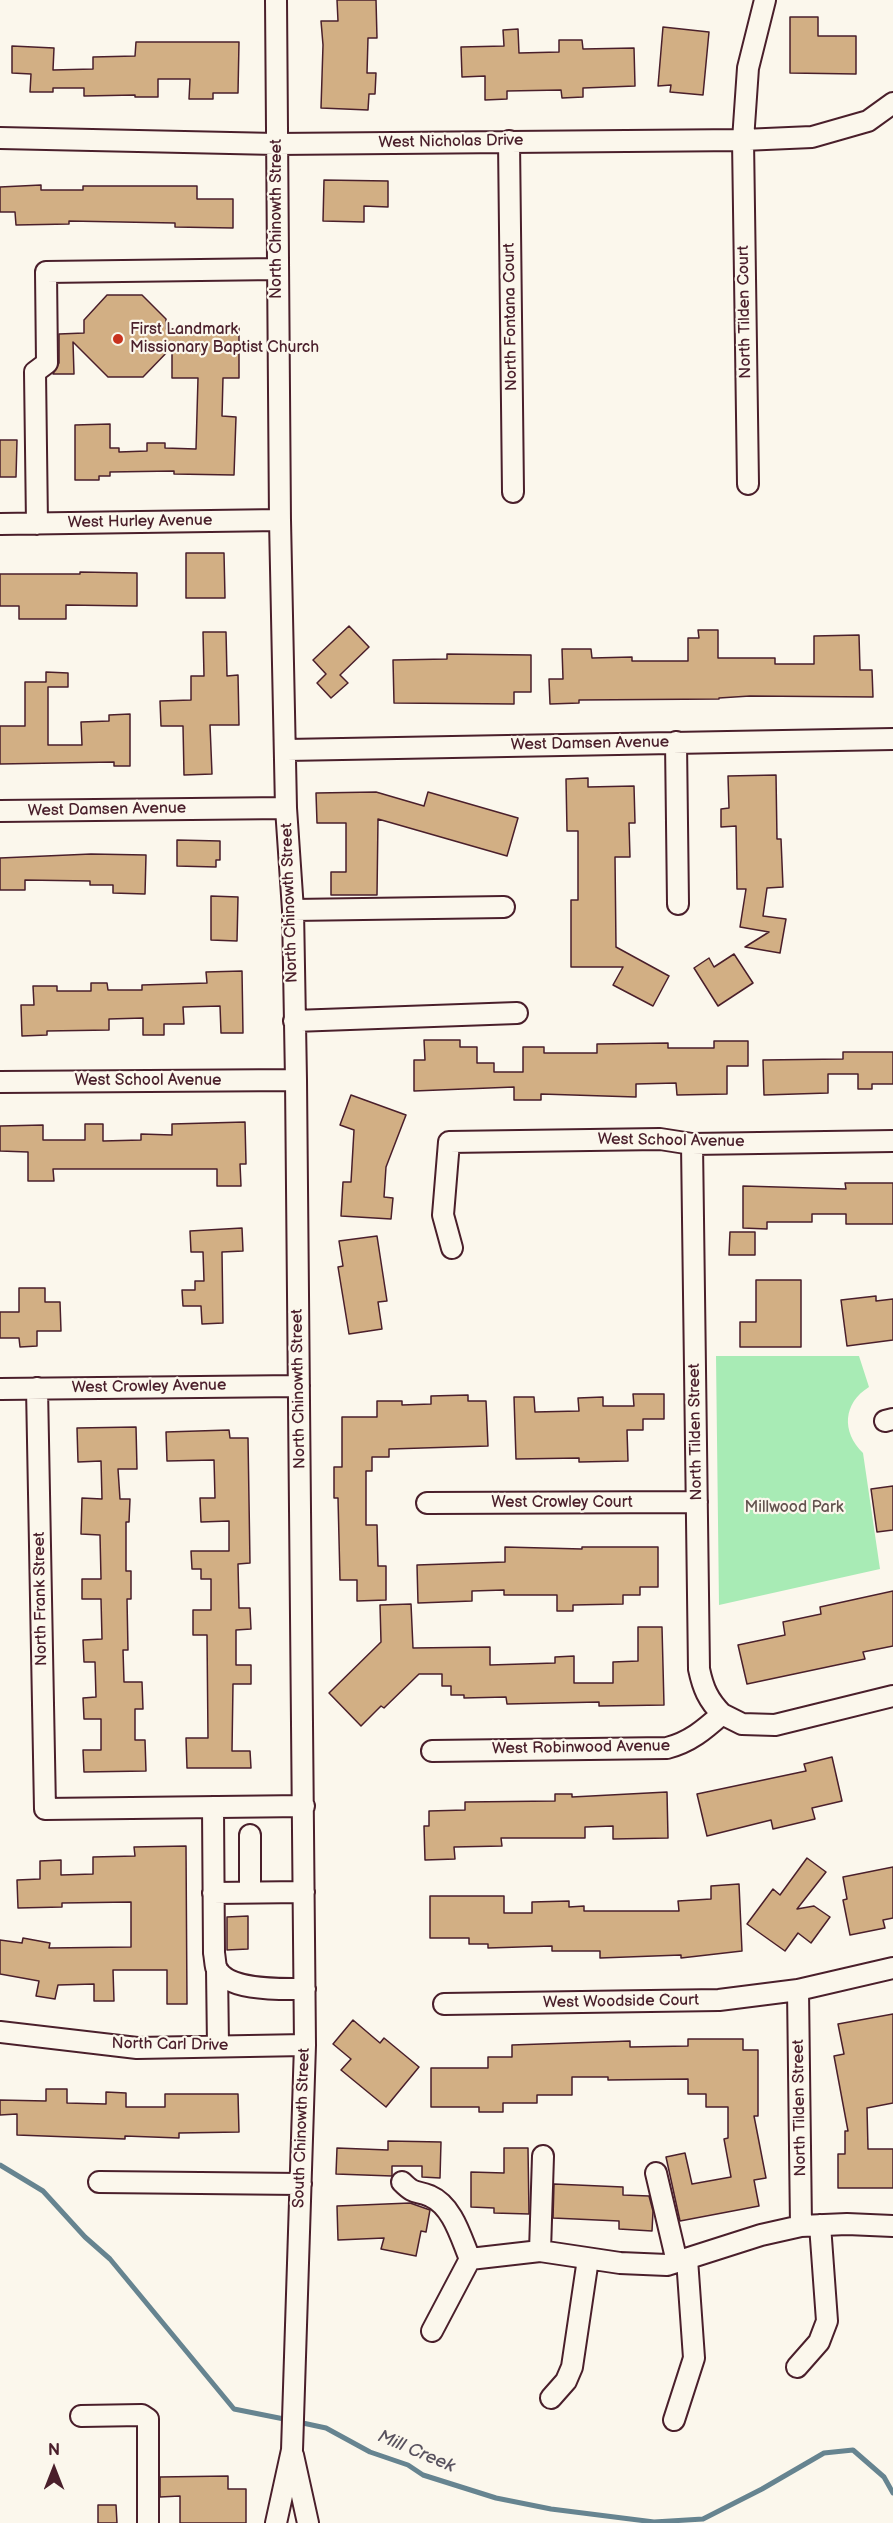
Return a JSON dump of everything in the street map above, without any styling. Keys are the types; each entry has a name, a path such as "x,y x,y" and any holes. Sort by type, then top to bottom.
{"street":[{"name":"North Chinowth Street","path":"276,0 280,520 287,750 286,808 292,910 296,1080 304,1806"},
{"path":"743,140 748,68 765,0"},
{"name":"West Nicholas Drive","path":"0,138 276,144 743,140 812,137 868,121 893,103"},
{"name":"North Tilden Court","path":"743,140 748,484"},
{"name":"North Fontana Court","path":"509,141 513,492"},
{"path":"37,524 35,372 47,363 46,272 277,269"},
{"name":"West Hurley Avenue","path":"0,524 280,520"},
{"name":"West Damsen Avenue","path":"287,750 893,739"},
{"path":"676,742 678,904"},
{"name":"West Damsen Avenue","path":"0,811 286,808"},
{"path":"292,910 504,907"},
{"path":"294,1021 517,1013"},
{"name":"West School Avenue","path":"0,1082 296,1080"},
{"name":"West School Avenue","path":"452,1248 443,1215 449,1142 660,1139 692,1144 893,1141"},
{"name":"North Tilden Street","path":"692,1144 699,1669 702,1686 709,1701 722,1714"},
{"name":"West Crowley Avenue","path":"0,1389 299,1386"},
{"name":"North Frank Street","path":"37,1388 45,1809 213,1807"},
{"name":"West Crowley Court","path":"427,1503 697,1502"},
{"path":"722,1714 742,1724 775,1725 893,1696"},
{"name":"West Robinwood Avenue","path":"432,1751 667,1748 683,1744 696,1737 722,1714"},
{"path":"218,2046 217,1969 214,1953 213,1807 304,1806"},
{"name":"South Chinowth Street","path":"276,2523 292,2450 305,2045 304,1806"},
{"path":"250,1835 250,1892"},
{"path":"213,1893 304,1892"},
{"name":"West Woodside Court","path":"444,2004 719,2000 798,1990 893,1968"},
{"path":"217,1969 228,1980 241,1985 272,1989 305,1989"},
{"name":"North Tilden Street","path":"798,1990 811,2226 827,2321 819,2342 798,2367"},
{"name":"North Carl Drive","path":"0,2032 137,2048 305,2045"},
{"path":"540,2251 543,2156"},
{"path":"656,2173 682,2260 694,2358 674,2420"},
{"path":"99,2182 301,2184"},
{"path":"402,2182 412,2192 430,2196 445,2207 470,2259"},
{"path":"470,2259 540,2251 620,2263 667,2265 761,2235 811,2226 893,2226"},
{"path":"432,2331 470,2259"},
{"path":"551,2398 566,2381 572,2367 588,2259"},
{"path":"81,2416 142,2415 148,2419 148,2523"},
{"name":"South Chinowth Street","path":"292,2450 308,2523"}],"green space":[{"name":"Millwood Park","path":"716,1356 859,1356 869,1387 854,1401 850,1409 848,1427 856,1445 863,1453 880,1569 719,1605"}],"building":[{"path":"337,0 376,0 377,38 368,38 367,73 376,73 375,94 369,94 368,110 321,108 323,45 321,21 338,21"},
{"path":"790,17 818,17 818,36 856,36 856,74 790,73"},
{"path":"663,27 709,32 703,95 670,92 671,85 658,86"},
{"path":"518,29 519,53 559,52 559,40 582,40 583,49 634,48 635,86 583,88 583,97 562,98 561,90 507,91 507,99 485,100 485,76 462,77 461,47 504,46 503,30"},
{"path":"136,42 239,42 238,93 213,93 213,99 189,99 190,79 158,79 158,97 84,96 84,88 53,88 53,92 30,92 31,74 12,73 12,46 54,48 53,70 93,69 93,57 135,56"},
{"path":"324,180 388,181 388,207 364,206 364,222 323,221"},
{"path":"41,185 41,190 83,190 83,186 197,186 197,199 233,199 233,228 175,227 175,223 69,221 69,224 16,225 15,212 0,212 0,187"},
{"path":"107,295 142,295 166,319 166,329 239,328 239,378 223,378 222,416 236,417 234,475 174,474 174,471 110,472 110,476 99,476 99,480 75,480 75,425 110,424 110,448 119,448 119,452 147,451 147,443 165,443 165,448 196,449 198,378 172,378 172,347 143,377 108,377 73,342 74,374 53,374 59,363 59,334 84,333 84,320"},
{"path":"0,440 17,440 16,477 0,477"},
{"path":"186,553 224,553 225,598 186,598"},
{"path":"80,572 137,573 137,606 66,605 66,619 19,619 19,606 0,606 0,574 80,574"},
{"path":"349,626 369,647 340,675 348,683 331,698 317,683 326,674 313,660"},
{"path":"698,630 718,630 718,658 775,658 775,664 814,664 814,636 859,635 860,670 872,670 873,697 750,696 719,699 579,700 579,703 550,704 549,679 563,679 562,649 591,649 592,658 632,657 632,661 688,661 688,638 699,638"},
{"path":"203,632 226,632 227,676 238,675 239,725 210,725 212,774 184,775 183,726 161,726 160,701 191,700 191,676 204,676"},
{"path":"447,654 531,655 531,692 514,692 514,704 394,703 393,660 447,659"},
{"path":"46,672 68,673 68,687 48,687 48,745 82,745 81,722 109,721 109,715 130,714 130,766 114,766 114,762 0,764 0,726 25,726 25,682 46,682"},
{"path":"776,775 777,839 781,839 783,887 767,888 763,916 786,919 780,953 745,947 769,932 740,927 746,889 737,889 736,826 721,827 721,809 729,808 728,776"},
{"path":"588,778 588,787 634,786 635,823 629,823 630,857 615,857 616,947 669,976 653,1006 613,985 623,967 571,967 571,900 578,900 578,831 567,831 566,779"},
{"path":"376,792 424,806 428,792 518,818 507,856 378,819 377,895 331,895 331,872 346,872 346,823 317,823 316,793"},
{"path":"177,840 220,841 220,860 216,860 216,867 177,866"},
{"path":"91,854 146,855 145,894 113,893 113,885 90,885 90,881 25,880 25,890 0,890 0,858"},
{"path":"211,896 238,897 237,941 211,940"},
{"path":"734,954 753,983 718,1006 694,968 709,958 714,967"},
{"path":"242,971 243,1033 221,1033 220,1006 183,1007 184,1024 164,1024 164,1035 143,1035 143,1018 109,1019 109,1030 47,1031 47,1035 22,1036 21,1005 34,1005 33,986 57,986 57,991 91,991 91,983 107,983 108,990 142,990 142,985 207,983 206,972"},
{"path":"424,1040 460,1040 460,1047 477,1047 477,1063 494,1063 494,1072 523,1072 523,1047 544,1047 544,1053 597,1053 597,1044 668,1043 668,1048 714,1048 714,1041 748,1041 748,1066 727,1066 727,1094 677,1095 676,1083 636,1084 636,1097 541,1094 541,1100 514,1100 514,1087 414,1091 414,1060 425,1060"},
{"path":"843,1052 893,1052 893,1084 872,1084 872,1089 858,1089 858,1074 828,1074 828,1093 764,1095 763,1060 843,1059"},
{"path":"351,1095 406,1115 386,1167 384,1197 393,1198 391,1219 341,1216 343,1182 351,1182 354,1130 340,1125"},
{"path":"245,1122 246,1164 240,1164 241,1186 217,1186 217,1169 53,1169 54,1181 28,1181 28,1152 0,1151 0,1126 43,1125 43,1140 85,1140 85,1124 103,1124 103,1141 141,1140 141,1134 172,1135 172,1124"},
{"path":"845,1183 893,1183 893,1224 846,1224 846,1214 812,1214 812,1222 767,1222 767,1229 743,1228 743,1186 846,1189"},
{"path":"242,1228 243,1251 222,1252 223,1323 202,1324 201,1306 183,1306 182,1290 195,1290 195,1281 204,1281 203,1252 191,1252 190,1231"},
{"path":"730,1232 755,1232 755,1255 729,1255"},
{"path":"377,1236 387,1301 378,1302 382,1329 349,1334 338,1267 343,1266 339,1241"},
{"path":"756,1280 801,1280 801,1347 740,1347 740,1322 756,1322"},
{"path":"19,1288 45,1288 45,1302 60,1302 61,1331 37,1331 37,1346 20,1347 19,1338 0,1338 0,1312 19,1312"},
{"path":"876,1296 876,1301 893,1299 893,1340 847,1346 841,1300"},
{"path":"633,1394 664,1394 664,1419 643,1419 643,1430 627,1430 628,1461 579,1462 579,1458 516,1459 514,1397 534,1397 535,1412 579,1411 578,1398 603,1397 603,1406 634,1406"},
{"path":"468,1395 468,1401 486,1401 488,1446 389,1449 389,1457 372,1457 372,1471 366,1471 366,1525 377,1525 378,1566 386,1566 386,1600 357,1601 357,1580 340,1580 338,1498 334,1498 334,1467 342,1467 342,1417 377,1417 377,1401 402,1401 402,1405 431,1404 431,1396"},
{"path":"136,1427 137,1469 118,1469 120,1499 130,1499 129,1522 126,1522 126,1571 131,1571 131,1599 127,1599 128,1650 123,1650 124,1682 142,1682 143,1709 135,1709 135,1740 145,1740 146,1771 84,1772 83,1750 101,1750 101,1719 84,1719 83,1698 96,1697 95,1662 84,1662 83,1640 102,1639 101,1599 82,1599 82,1579 101,1579 100,1535 81,1534 82,1498 102,1499 101,1461 78,1462 77,1428"},
{"path":"229,1430 230,1438 248,1438 250,1563 238,1564 239,1608 250,1608 251,1629 236,1630 236,1665 251,1665 251,1684 233,1684 232,1751 250,1751 251,1768 187,1768 186,1738 208,1738 207,1635 193,1635 193,1610 211,1610 211,1579 201,1579 201,1569 192,1569 191,1551 229,1551 229,1521 201,1522 200,1498 215,1498 214,1460 167,1461 166,1432"},
{"path":"893,1486 893,1530 877,1532 871,1489"},
{"path":"505,1547 582,1549 582,1547 658,1547 658,1587 640,1587 640,1595 623,1595 623,1604 573,1605 573,1611 557,1611 557,1595 504,1595 504,1590 472,1591 472,1601 418,1603 417,1565 505,1562"},
{"path":"893,1591 893,1646 863,1652 865,1659 747,1684 738,1645 785,1635 783,1622 821,1614 820,1607"},
{"path":"411,1604 413,1648 490,1647 490,1665 555,1663 555,1657 574,1656 574,1683 613,1683 613,1662 638,1661 638,1627 662,1627 664,1705 599,1706 599,1702 507,1704 506,1697 464,1698 464,1695 451,1695 451,1686 442,1686 442,1674 419,1674 384,1708 381,1706 361,1726 329,1693 381,1642 380,1605"},
{"path":"832,1757 842,1801 812,1808 815,1819 773,1829 771,1820 707,1836 697,1794 806,1771 804,1764"},
{"path":"667,1792 668,1838 613,1839 613,1826 585,1827 585,1838 501,1838 502,1846 454,1847 455,1859 425,1860 424,1826 429,1826 429,1811 465,1810 465,1802 555,1801 555,1794 572,1794 572,1797"},
{"path":"186,1846 187,2004 167,2004 167,1970 113,1970 114,2001 94,2001 94,1984 58,1985 55,1999 36,1996 39,1981 0,1974 0,1940 22,1943 23,1938 50,1943 49,1948 131,1947 131,1902 62,1903 62,1907 18,1908 17,1880 40,1879 40,1861 61,1860 61,1875 93,1874 93,1857 135,1856 134,1847"},
{"path":"807,1858 826,1872 797,1909 814,1906 830,1917 811,1943 798,1933 785,1951 747,1924 773,1889 780,1895"},
{"path":"893,1867 893,1918 883,1920 885,1928 850,1935 843,1900 847,1899 843,1877"},
{"path":"739,1884 742,1951 681,1958 681,1955 600,1958 600,1951 552,1951 552,1946 488,1948 488,1944 469,1944 469,1938 430,1938 430,1896 504,1896 504,1913 532,1913 532,1902 569,1901 569,1907 584,1906 584,1911 679,1911 678,1901 711,1899 711,1886"},
{"path":"248,1916 248,1949 227,1950 227,1917"},
{"path":"893,2014 893,2103 867,2108 868,2149 893,2149 893,2188 838,2188 838,2154 845,2154 845,2131 848,2131 834,2056 844,2054 838,2024"},
{"path":"353,2020 380,2043 384,2038 419,2067 386,2107 341,2070 351,2059 333,2044"},
{"path":"688,2039 743,2039 743,2050 758,2050 758,2116 754,2116 766,2178 754,2180 759,2206 680,2221 666,2157 685,2153 692,2184 731,2177 724,2139 728,2138 728,2107 706,2107 706,2094 688,2094 688,2079 608,2080 608,2077 572,2077 572,2095 537,2095 537,2103 503,2103 503,2112 479,2112 479,2107 431,2107 431,2068 488,2068 488,2057 512,2057 512,2045 630,2041 630,2047 688,2046"},
{"path":"46,2089 67,2089 67,2103 106,2104 106,2092 126,2093 126,2107 165,2107 165,2094 238,2094 239,2132 179,2133 179,2138 125,2136 125,2139 17,2135 17,2114 0,2115 0,2100 46,2101"},
{"path":"388,2141 441,2142 440,2178 422,2177 422,2166 392,2166 392,2176 336,2174 337,2148 388,2150"},
{"path":"504,2148 528,2148 529,2214 494,2213 494,2208 471,2207 471,2172 504,2173"},
{"path":"554,2184 623,2187 623,2195 649,2196 653,2211 652,2231 619,2229 619,2221 553,2218"},
{"path":"410,2203 430,2210 426,2232 421,2231 416,2256 381,2249 384,2238 338,2240 337,2206"},
{"path":"228,2476 228,2489 246,2489 246,2523 180,2523 180,2496 160,2497 160,2477"},
{"path":"98,2505 116,2505 117,2523 98,2523"}],"waterway":[{"name":"Mill Creek","path":"0,2165 43,2191 85,2237 110,2259 234,2409 289,2420"},
{"name":"Mill Creek","path":"298,2422 326,2428 370,2452 408,2465 423,2475 496,2498 551,2509 654,2522 703,2519 762,2489 824,2453 853,2450 884,2477 893,2493"}],"place":[{"name":"First Landmark Missionary Baptist Church","path":"118,339"}]}
